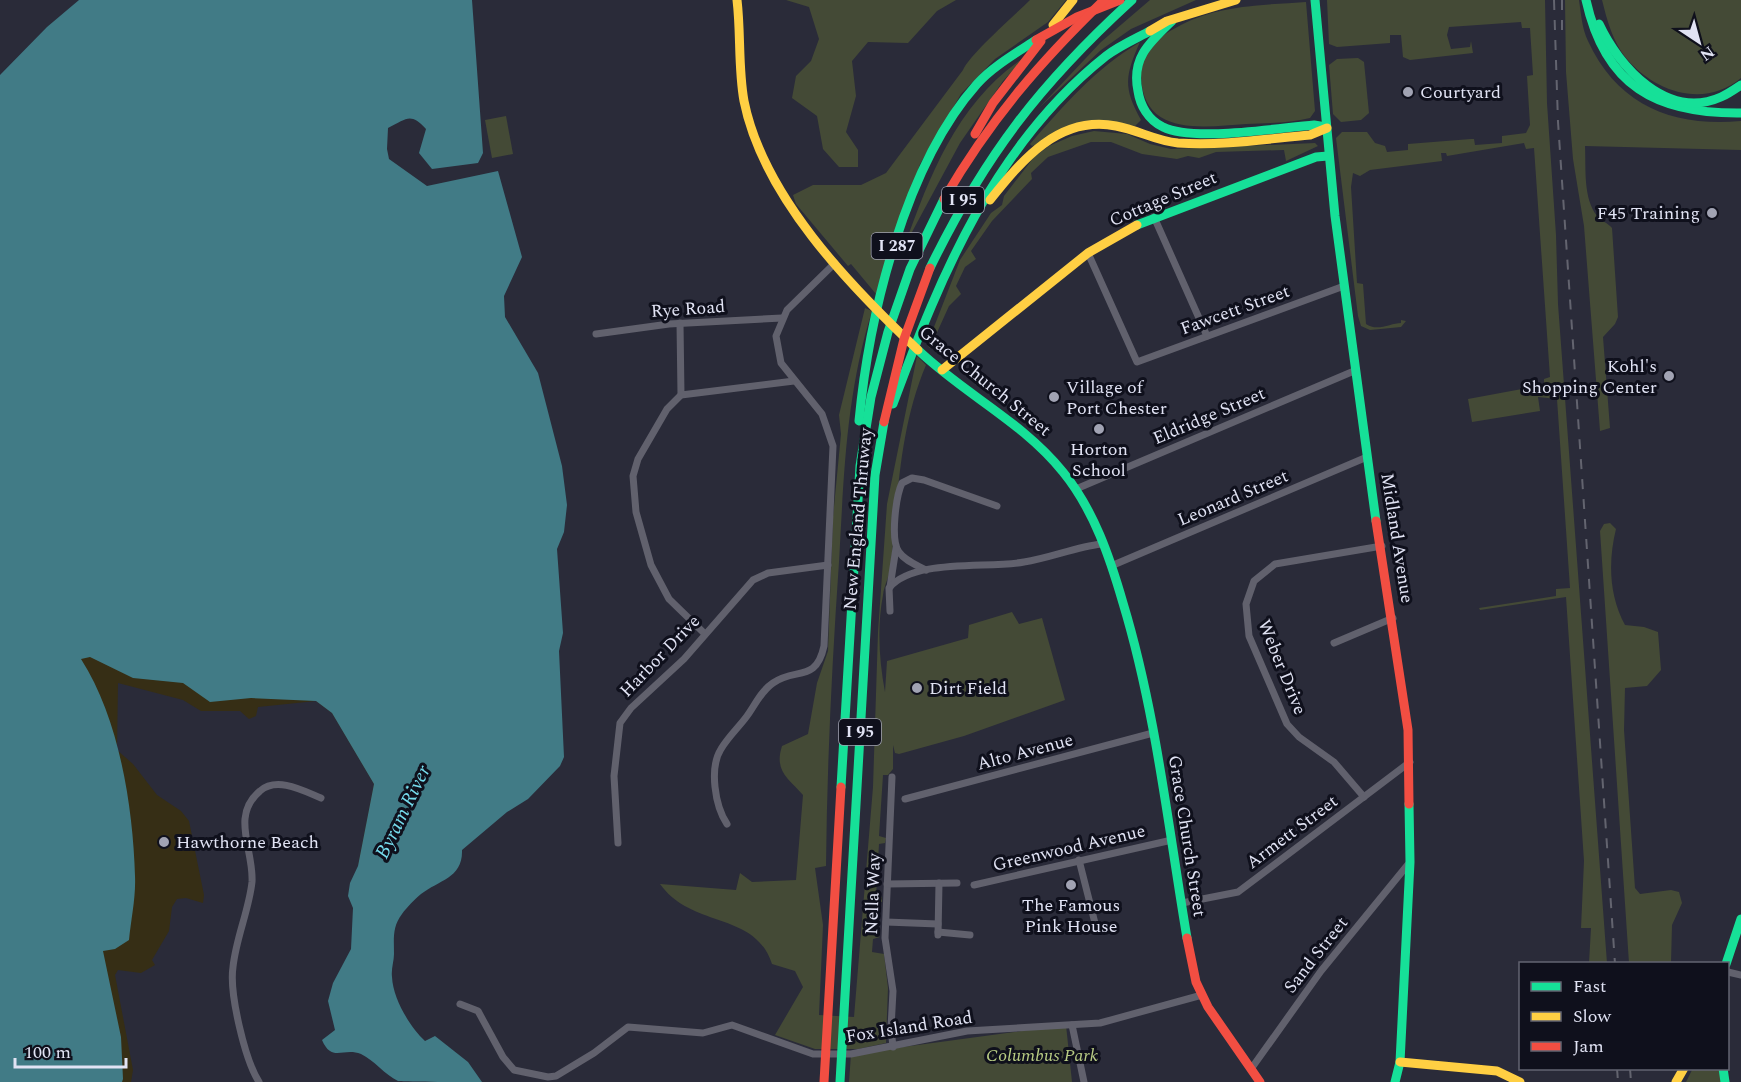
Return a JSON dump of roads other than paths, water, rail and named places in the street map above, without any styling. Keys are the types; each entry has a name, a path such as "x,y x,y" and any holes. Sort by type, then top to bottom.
{"main road":[{"name":"Grace Church Street","path":"737,0 744,101 749,119 782,194 835,263 932,363 1029,436 1063,471 1076,489 1111,566 1136,651 1153,733 1196,982 1202,995 1260,1082"},
{"path":"958,171 993,104 1073,0"},
{"name":"New England Thruway","path":"824,1082 860,466 869,401 891,318 920,243 958,171 1025,78 1104,0"},
{"name":"I 287","path":"860,466 860,399 866,361 889,268 917,187 939,139 960,106 982,79 1050,29 1083,13 1120,0"},
{"name":"New England Thruway","path":"840,1082 878,448 900,345 933,259 961,204 999,143 1036,94 1073,55 1132,0"},
{"name":"I 287","path":"878,448 917,336 965,229 1004,165 1074,80 1115,47 1175,16 1236,0"},
{"name":"Midland Avenue","path":"1315,0 1328,156 1354,370 1393,618 1406,710 1410,762 1410,862 1401,1062 1395,1082"},
{"path":"1586,0 1598,42 1612,65 1628,82 1643,93 1670,106 1711,113 1741,110"},
{"path":"1594,0 1600,28 1616,57 1650,88 1681,101 1701,103 1719,98 1741,85"},
{"path":"1175,16 1146,46 1136,68 1135,86 1140,103 1155,122 1169,130 1186,134 1314,124 1327,128"},
{"path":"965,229 1030,152 1047,139 1066,130 1106,125 1160,141 1194,144 1310,135 1327,128"},
{"name":"Cottage Street","path":"942,370 1088,253 1125,230 1316,157 1328,156"},
{"path":"1726,962 1741,919"},
{"path":"1401,1062 1497,1071 1520,1082"}],"street":[{"path":"1154,217 1207,336"},
{"name":"Fawcett Street","path":"1088,253 1137,362 1344,286"},
{"path":"727,824 718,805 718,754 765,690 780,679 808,672 817,665 824,646 833,446 822,414 794,381 778,354 776,336 782,318 835,263"},
{"name":"Rye Road","path":"596,334 680,323 782,318"},
{"path":"680,323 681,395"},
{"name":"Eldridge Street","path":"1076,489 1354,370"},
{"path":"704,633 674,604 660,585 644,542 634,494 633,476 638,459 667,409 681,395 794,381"},
{"name":"Leonard Street","path":"1111,566 1367,457"},
{"path":"890,611 889,588 896,548 895,522 900,486 905,479 924,480 998,506"},
{"path":"889,588 908,574 926,570 1022,563 1101,544"},
{"name":"Weber Drive","path":"1364,797 1334,762 1299,737 1287,724 1250,636 1246,604 1254,581 1275,564 1382,546"},
{"path":"896,548 904,558 926,570"},
{"name":"Harbor Drive","path":"618,843 614,776 620,723 631,708 684,658 748,585 761,575 828,565"},
{"path":"1334,643 1393,618"},
{"name":"Alto Avenue","path":"905,799 1153,733"},
{"name":"Armett Street","path":"1182,903 1238,892 1410,762"},
{"name":"Nella Way","path":"892,777 885,938 893,992 891,1028 893,1047"},
{"path":"259,1082 247,1059 232,974 252,882 245,834 246,811 259,792 271,785 292,787 321,798"},
{"name":"Greenwood Avenue","path":"974,885 1172,840"},
{"path":"1079,860 1097,931"},
{"name":"Sand Street","path":"1251,1069 1321,970 1410,862"},
{"path":"938,930 939,883"},
{"path":"887,884 957,883"},
{"path":"886,921 970,935"},
{"name":"Fox Island Road","path":"460,1004 478,1011 503,1057 514,1070 548,1077 556,1076 594,1053 627,1027 704,1034 732,1025 813,1054 851,1054 968,1031 1072,1025 1126,1018 1202,995"},
{"path":"1072,1025 1084,1082"}],"water":[{"name":"Byram River","path":"79,0 472,0 483,153 478,163 432,169 419,153 426,129 412,119 404,120 388,128 387,149 389,159 427,186 498,171 522,257 504,296 505,317 538,373 562,466 567,505 564,532 557,549 563,633 559,651 564,757 560,766 528,799 507,812 462,850 459,867 449,877 428,889 411,903 399,919 394,933 392,977 395,994 403,1012 425,1041 435,1036 468,1062 482,1082 398,1081 361,1054 334,1053 326,1047 322,1040 335,1030 328,1001 333,983 351,949 353,908 348,896 350,883 358,866 374,784 332,713 316,701 251,698 210,702 183,683 133,678 90,657 81,659 105,708 122,763 134,849 135,892 129,940 115,949 103,951 121,1037 123,1079 122,1082 0,1082 0,75 47,27"}],"railway":[{"path":"1554,0 1558,122 1615,962"},
{"path":"1562,0 1562,36"},
{"path":"1617,1070 1618,1082"},
{"path":"1630,1070 1631,1082"}],"place":[{"name":"Courtyard","path":"1408,92"},
{"name":"F45 Training","path":"1712,213"},
{"name":"Kohl's Shopping Center","path":"1669,376"},
{"name":"Village of Port Chester","path":"1054,397"},
{"name":"Horton School","path":"1099,429"},
{"name":"Dirt Field","path":"917,688"},
{"name":"Hawthorne Beach","path":"164,842"},
{"name":"The Famous Pink House","path":"1071,885"}],"park label":[{"name":"Columbus Park","path":"1042,1055"}]}
